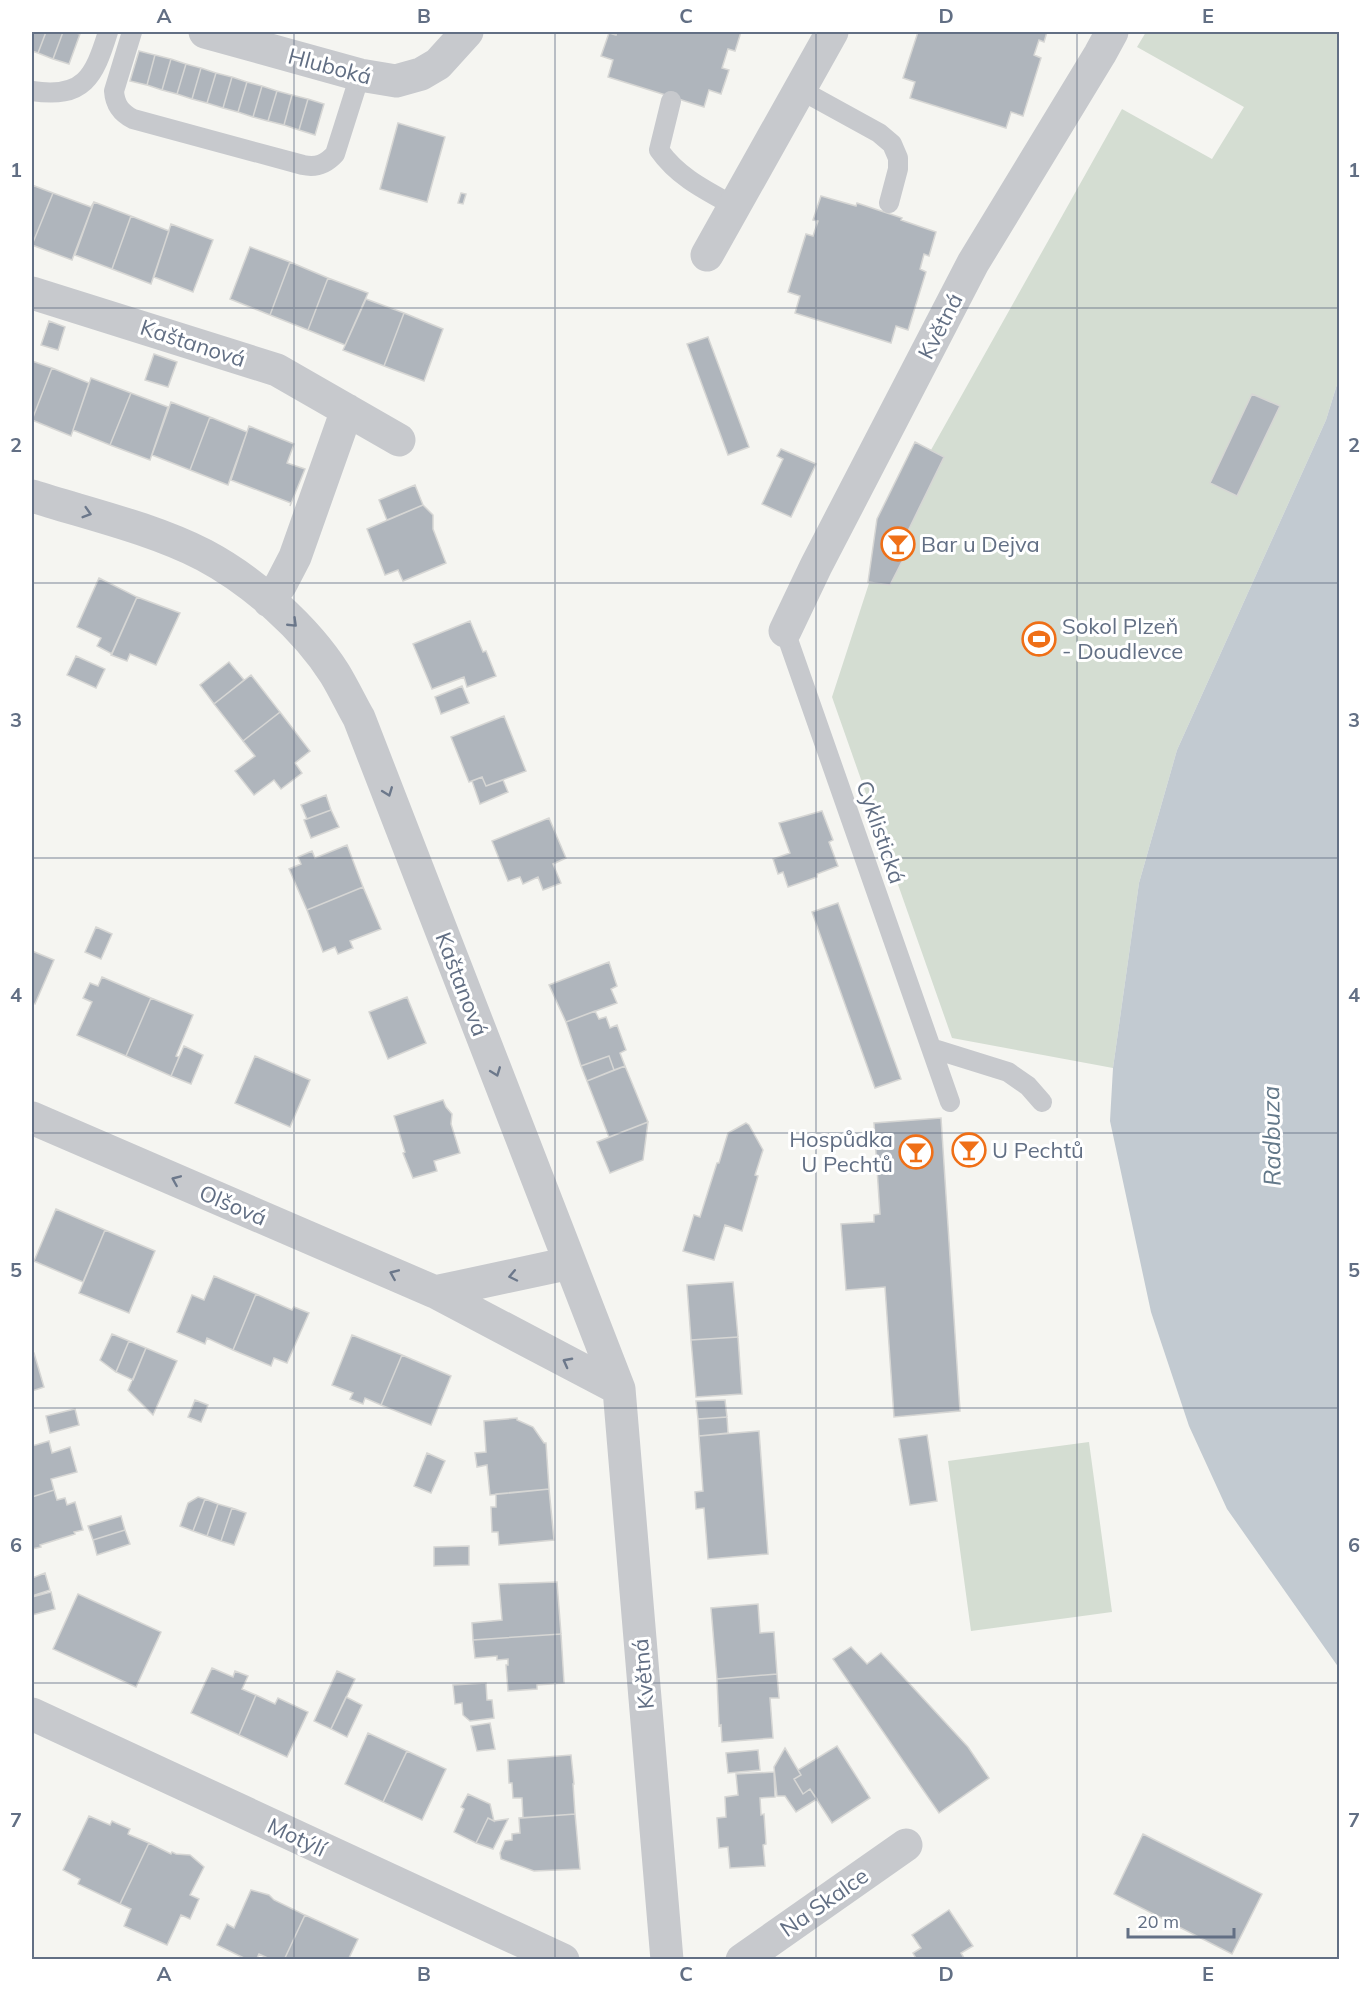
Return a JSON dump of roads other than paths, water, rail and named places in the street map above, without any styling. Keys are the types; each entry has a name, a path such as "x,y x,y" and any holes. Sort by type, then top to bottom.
{"street":[{"name":"Hluboká","path":"205,32 360,75 396,81 422,75 438,64 467,32"},
{"path":"707,255 832,32"},
{"name":"Květná","path":"785,631 816,566 973,263 1112,32"},
{"name":"Kaštanová","path":"32,293 277,370 399,440"},
{"path":"269,601 282,584 295,557 347,410"},
{"name":"Kaštanová","path":"32,496 173,542 205,556 242,579 298,627 334,673 359,718 619,1389"},
{"name":"Olšová","path":"32,1118 435,1292 619,1389"},
{"path":"435,1292 570,1263"},
{"name":"Květná","path":"619,1389 667,1959"},
{"name":"Motýlí","path":"32,1714 564,1959"},
{"name":"Na Skalce","path":"741,1959 906,1845"}],"lane":[{"path":"32,91 53,94 71,89 88,79 98,62 108,32"},
{"path":"132,32 114,91 115,100 125,115 312,167 329,161 335,154 360,75"},
{"path":"799,89 879,133 892,144 898,158 898,169 889,204"},
{"path":"671,101 659,150 668,162 689,181 734,206"},
{"name":"Cyklistická","path":"785,631 950,1102"},
{"path":"931,1048 1008,1072 1028,1086 1042,1102"}],"water":[{"name":"Radbuza","path":"1339,378 1339,1668 1227,1509 1189,1426 1151,1312 1110,1121 1113,1068 1139,883 1177,750 1326,420"}],"place":[{"name":"Bar u Dejva","path":"898,544"},
{"name":"Sokol Plzeň - Doudlevce","path":"1039,639"},
{"name":"U Pechtů","path":"969,1150"},
{"name":"Hospůdka U Pechtů","path":"916,1152"}]}
